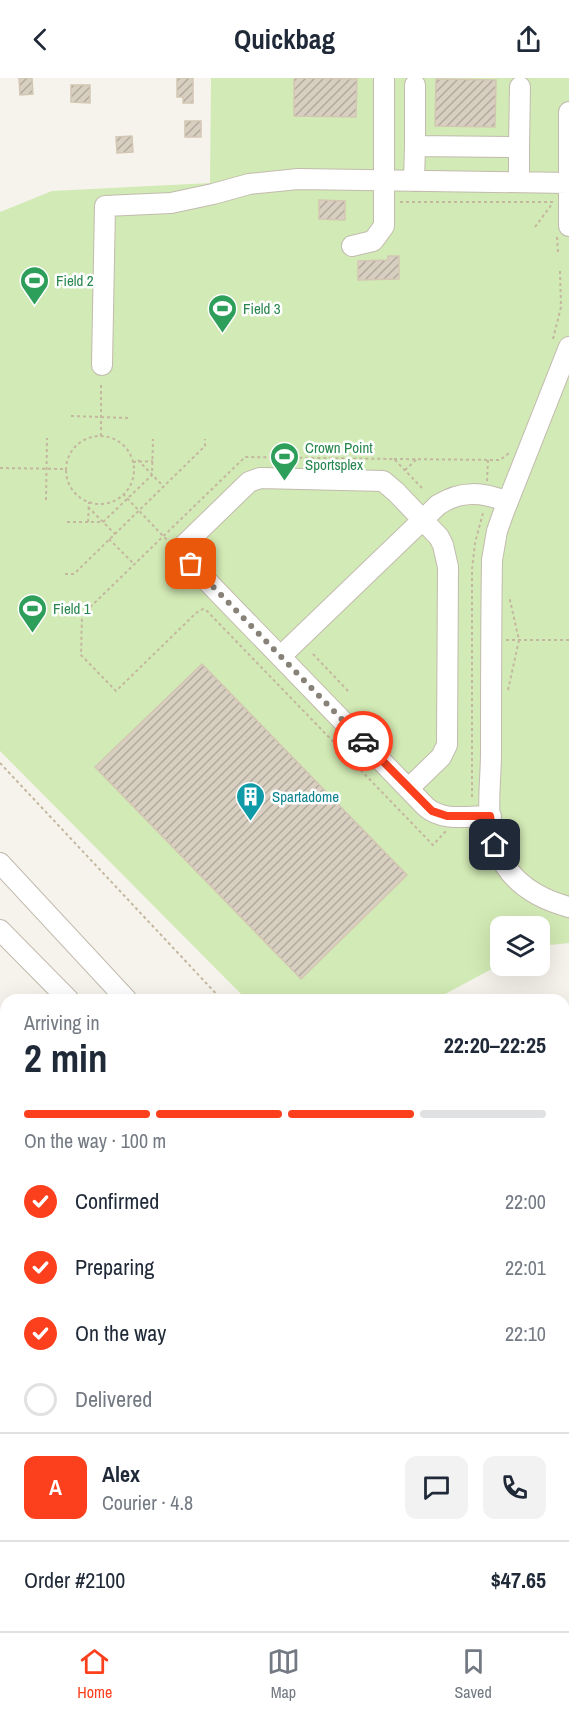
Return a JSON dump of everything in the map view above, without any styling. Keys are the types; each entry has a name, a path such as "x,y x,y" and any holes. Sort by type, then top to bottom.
{"lane":[{"path":"352,246 373,240 384,226 384,78"},
{"path":"414,181 415,85"},
{"path":"519,182 520,87"},
{"path":"569,112 566,188 569,226"},
{"path":"415,147 519,147"},
{"path":"102,365 105,206 171,203 213,195 249,184 298,179 519,182 566,188"},
{"path":"560,346 497,531 492,560 490,816 495,845 509,871 518,882 541,898 569,907"},
{"path":"408,788 441,757 447,745 448,567 443,545 422,519 383,481 260,478 249,482 178,551 426,807 438,815 490,816"},
{"path":"281,656 422,519 445,500 463,495 486,495 507,502"},
{"path":"0,863 121,994"},
{"path":"2,936 63,994"}],"path":[{"path":"535,227 566,188"},
{"path":"392,202 554,202"},
{"path":"560,271 560,346"},
{"path":"101,436 102,365"},
{"path":"70,416 129,418"},
{"path":"101,436 118,442 129,452 132,462 134,474 123,494 102,504 81,498 70,488 65,469 67,459 76,446 89,438 101,436"},
{"path":"46,500 47,438"},
{"path":"67,522 103,522 152,475 153,439"},
{"path":"65,574 74,574 205,446 206,439"},
{"path":"394,459 504,459 512,444"},
{"path":"405,470 418,458"},
{"path":"487,484 488,459"},
{"path":"138,460 164,487"},
{"path":"132,462 153,461"},
{"path":"0,468 65,469"},
{"path":"123,494 178,551"},
{"path":"88,522 89,502"},
{"path":"88,507 115,534"},
{"path":"472,805 472,570 475,543 483,511"},
{"path":"110,539 134,564"},
{"path":"506,699 519,640 509,594"},
{"path":"116,691 196,613 203,609 206,610 433,844"},
{"path":"313,654 350,693"},
{"path":"0,763 216,994"}],"green space":[{"name":"Crown Point Sportsplex","path":"211,78 569,78 569,943 550,945 550,916 490,916 490,970 445,994 241,994 0,751 0,212 52,191 210,183"}],"building":[{"path":"19,78 32,78 33,94 20,95"},
{"path":"177,78 193,78 193,103 183,103 183,97 177,97"},
{"path":"294,78 357,79 356,117 294,116"},
{"path":"436,79 496,80 495,127 435,126"},
{"path":"71,85 90,85 90,103 71,102"},
{"path":"185,121 201,121 201,137 185,137"},
{"path":"132,136 133,152 117,153 116,137"},
{"path":"319,200 345,201 345,220 319,219"},
{"path":"388,256 399,256 399,279 358,280 358,261 388,260"},
{"name":"Spartadome","path":"202,664 407,875 301,979 95,767"}],"way so far":[{"path":"191,564 363,741"}],"place":[{"name":"Field 2","path":"35,306"},
{"name":"Field 3","path":"222,334"},
{"name":"Crown Point Sportsplex","path":"284,482"},
{"name":"Field 1","path":"32,634"},
{"name":"Spartadome","path":"251,822"}],"route":[{"path":"363,741 426,807 438,815 490,816 495,845"}]}
